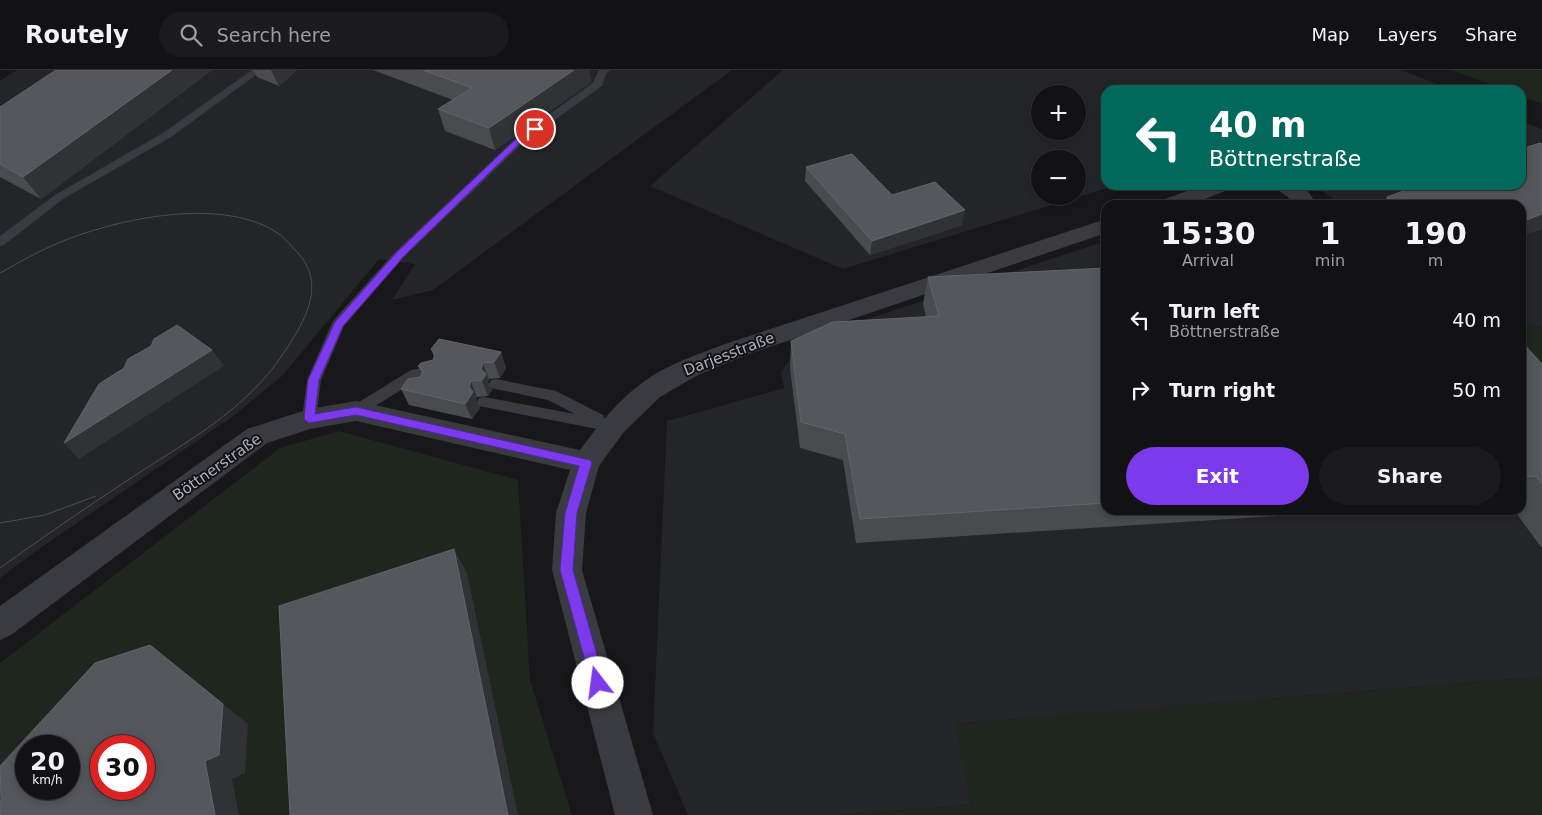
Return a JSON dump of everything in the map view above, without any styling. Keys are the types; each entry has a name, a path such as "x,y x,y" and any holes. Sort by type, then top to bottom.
{"street":[{"path":"1184,200 1210,190"},
{"path":"1292,190 1300,195 1302,200"},
{"name":"Darjesstraße","path":"634,815 567,570 571,513 586,463 613,426 651,390 689,368 737,349 1101,228"},
{"name":"Böttnerstraße","path":"0,625 257,436 309,419 356,411 586,463"}],"lane":[{"path":"0,242 59,197 167,135 258,70"},
{"path":"309,419 314,380 338,324 400,254 520,140 598,84 601,73 605,70"},
{"path":"356,411 416,374 434,371"},
{"path":"496,384 551,395 613,426"},
{"path":"387,392 407,387 421,388"},
{"path":"484,402 613,426"}],"shaded area":[{"path":"17,70 732,70 433,290 392,300 415,264 379,259 282,376 232,417 36,551 0,578 0,81"},
{"path":"783,70 1401,70 1439,85 1101,85 1101,190 1086,195 1086,150 1031,150 1031,205 1052,205 843,269 650,186"},
{"path":"1452,70 1542,70 1542,104 1526,98 1526,85 1492,85"},
{"path":"1526,123 1542,129 1542,328 1526,325 1526,200 1335,200 1320,190 1526,190"},
{"path":"1101,243 1101,515 1526,515 1526,475 1542,364 1542,677 956,724 972,805 839,815 688,815 653,733 667,421 784,388 781,373 803,340"},
{"path":"1526,325 1542,328 1542,364 1526,353"},
{"path":"339,431 518,480 530,680 572,815 0,815 0,663 280,448"},
{"path":"1542,677 1542,815 839,815 972,805 955,724"}],"building":[{"path":"56,70 172,70 23,177 0,164 0,107"},
{"path":"423,70 574,70 489,128 438,109 472,88"},
{"path":"1542,144 1542,214 1526,220 1526,200 1392,200 1387,197 1406,190 1526,190 1526,147"},
{"path":"852,154 892,195 935,182 965,210 872,241 806,167"},
{"path":"1101,268 1101,503 860,519 845,434 801,422 791,341 833,322 939,316 928,277"},
{"path":"177,325 212,350 64,443 99,384 124,368 128,359 151,346 154,339"},
{"path":"439,339 501,352 494,362 483,363 481,369 486,374 482,380 471,381 469,387 473,392 465,404 401,389 408,379 420,377 423,371 418,366 421,363 433,360 435,354 431,349"},
{"path":"1526,346 1542,364 1542,484 1536,476 1526,477"},
{"path":"454,549 508,815 290,815 279,606"},
{"path":"150,645 223,704 219,755 205,761 215,815 0,815 0,766 15,750 15,800 80,800 80,735 29,735 95,663"}],"tram line":[{"path":"0,273 53,245 94,230 147,218 205,213 232,216 257,223 279,234 304,261 310,274 312,287 306,314 292,341 268,374 251,392 214,424 98,500 0,568"},
{"path":"0,523 45,515 96,496"}],"route":[{"path":"535,129 520,140 400,254 338,324 314,380 309,419 356,411 586,463 571,513 567,570 598,683"}]}
